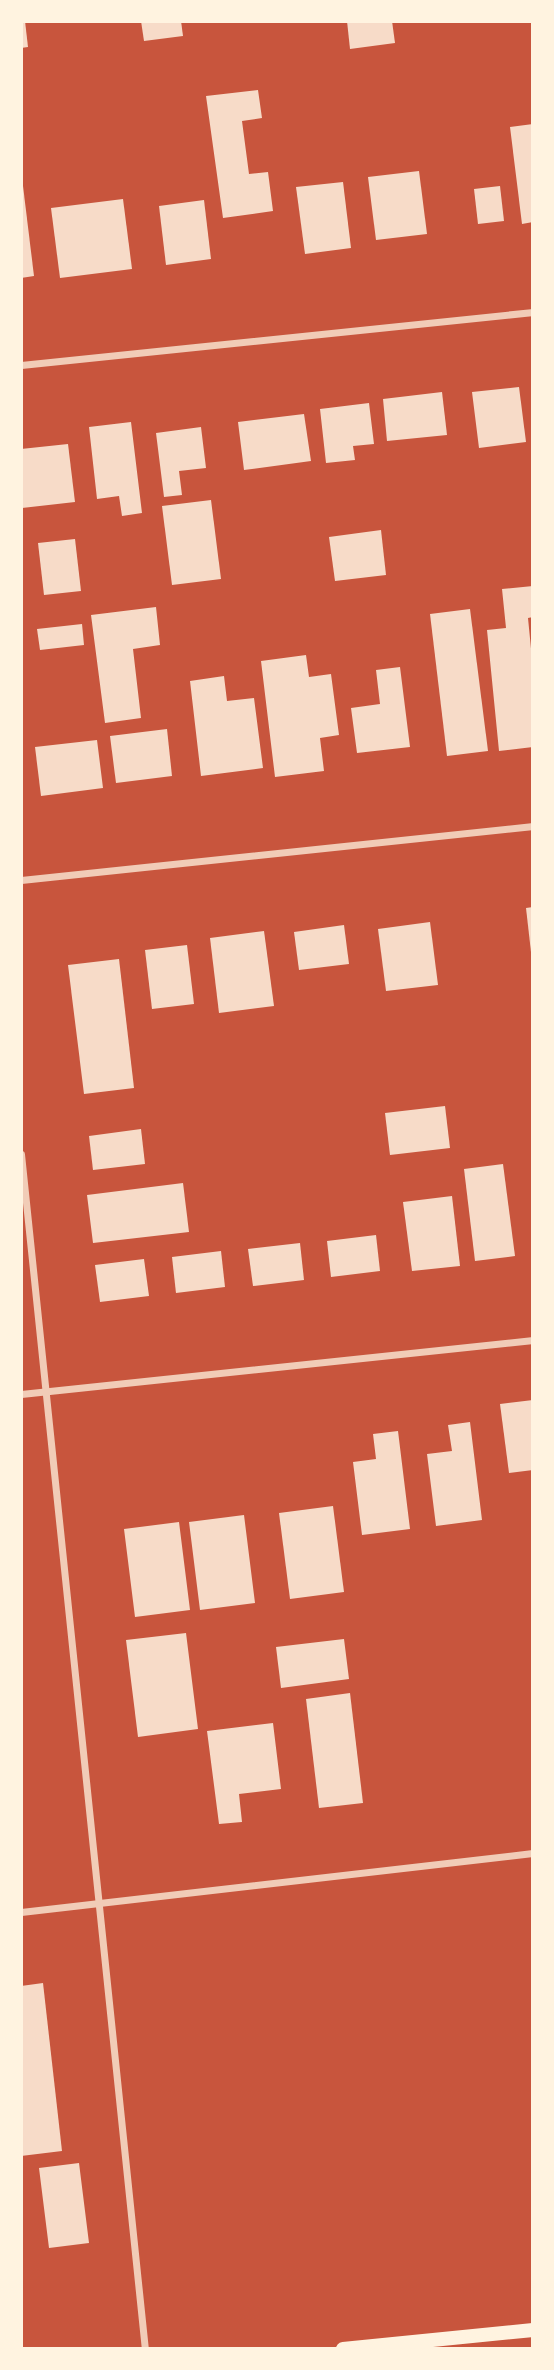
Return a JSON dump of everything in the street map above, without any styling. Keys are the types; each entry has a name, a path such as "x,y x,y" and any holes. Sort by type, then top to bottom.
{"main road":[{"path":"343,2349 533,2330"},
{"path":"413,2349 428,2341"}],"street":[{"path":"21,365 533,312"},
{"path":"21,880 533,826"},
{"path":"21,1154 145,2349"},
{"path":"21,1394 533,1340"},
{"path":"21,1913 533,1853"}],"building":[{"path":"21,21 25,21 28,47 21,48"},
{"path":"141,21 181,21 183,36 144,41"},
{"path":"347,21 392,21 395,43 350,49"},
{"path":"258,90 262,118 242,121 249,174 268,172 273,211 223,218 206,96"},
{"path":"533,124 533,222 522,224 510,127"},
{"path":"419,171 427,234 376,240 368,177"},
{"path":"343,182 351,248 305,254 296,187"},
{"path":"23,186 34,276 21,278 21,187"},
{"path":"500,186 504,221 478,224 474,189"},
{"path":"123,199 132,269 60,278 51,208"},
{"path":"204,200 211,259 166,265 159,206"},
{"path":"519,387 526,442 479,448 472,392"},
{"path":"442,392 447,435 387,441 383,399"},
{"path":"369,403 374,444 353,446 355,460 326,463 320,409"},
{"path":"304,414 311,461 244,470 238,422"},
{"path":"131,422 142,513 122,516 119,496 97,499 89,427"},
{"path":"201,427 206,468 179,471 182,495 164,497 156,433"},
{"path":"68,444 75,502 22,508 21,449"},
{"path":"211,500 221,579 172,585 162,506"},
{"path":"381,530 386,575 335,581 329,537"},
{"path":"75,539 81,591 44,595 38,543"},
{"path":"533,586 533,617 528,618 533,669 533,747 499,751 487,630 506,628 502,589"},
{"path":"156,607 160,645 133,649 141,718 105,723 91,615"},
{"path":"470,609 488,751 447,756 430,614"},
{"path":"82,624 84,645 40,650 37,629"},
{"path":"306,655 309,677 331,674 339,735 320,738 324,771 275,777 261,661"},
{"path":"400,667 410,747 357,753 351,708 380,704 376,670"},
{"path":"224,676 227,701 254,698 263,768 201,776 190,681"},
{"path":"167,729 172,776 116,783 110,736"},
{"path":"97,740 103,788 41,796 35,747"},
{"path":"533,907 533,952 531,952 526,908"},
{"path":"430,922 438,985 386,991 378,929"},
{"path":"344,925 349,964 299,970 294,932"},
{"path":"264,931 274,1006 219,1013 210,938"},
{"path":"187,945 194,1004 152,1009 145,950"},
{"path":"119,959 134,1088 84,1094 68,965"},
{"path":"445,1106 450,1148 390,1155 385,1113"},
{"path":"141,1129 145,1164 93,1170 89,1136"},
{"path":"503,1164 515,1256 475,1261 464,1169"},
{"path":"183,1183 189,1232 93,1243 87,1195"},
{"path":"452,1196 460,1266 412,1271 403,1202"},
{"path":"376,1235 380,1271 331,1277 327,1241"},
{"path":"300,1243 304,1280 253,1286 248,1249"},
{"path":"221,1251 225,1287 176,1293 172,1257"},
{"path":"144,1259 149,1296 100,1302 95,1265"},
{"path":"533,1400 533,1470 509,1473 500,1404"},
{"path":"470,1422 482,1520 436,1526 427,1454 452,1451 448,1425"},
{"path":"398,1431 410,1529 362,1535 353,1462 376,1459 373,1434"},
{"path":"333,1506 344,1592 290,1599 279,1513"},
{"path":"244,1515 255,1603 200,1610 189,1522"},
{"path":"179,1522 190,1610 135,1617 124,1529"},
{"path":"186,1633 198,1729 138,1737 126,1640"},
{"path":"344,1639 349,1679 281,1688 276,1647"},
{"path":"350,1693 363,1803 319,1808 306,1699"},
{"path":"273,1723 281,1789 239,1794 242,1822 219,1824 207,1731"},
{"path":"43,1983 62,2151 21,2156 21,1986"},
{"path":"79,2163 89,2243 49,2248 39,2168"}]}
